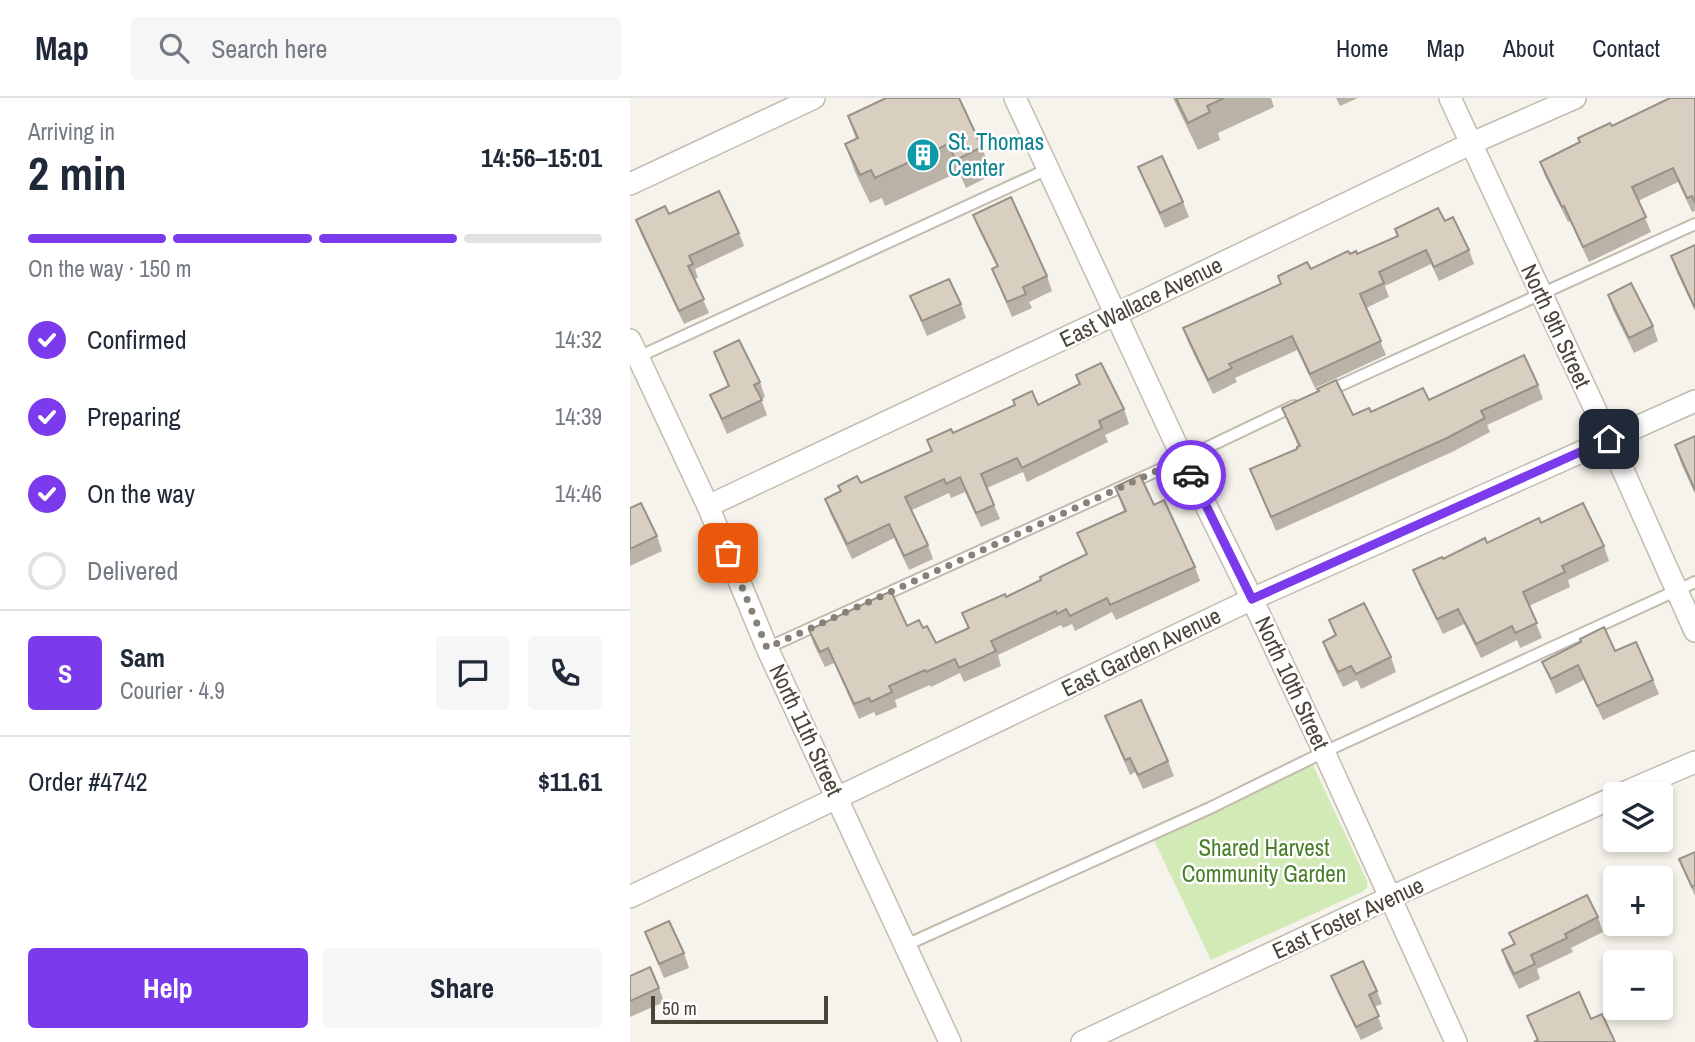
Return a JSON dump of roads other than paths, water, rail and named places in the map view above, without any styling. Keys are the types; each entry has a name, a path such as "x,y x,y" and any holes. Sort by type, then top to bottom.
{"street":[{"path":"630,184 814,98"},
{"name":"North 10th Street","path":"1015,98 1183,459 1324,752 1456,1042"},
{"name":"North 9th Street","path":"1450,98 1609,439 1686,587 1695,631"},
{"name":"East Wallace Avenue","path":"708,506 1116,314 1472,142 1574,98"},
{"name":"North 11th Street","path":"634,349 708,506 767,648 950,1042"},
{"name":"East Garden Avenue","path":"630,897 1252,599 1695,401"},
{"path":"1649,782 1695,762"},
{"name":"East Foster Avenue","path":"1082,1042 1391,897 1603,802"}],"lane":[{"path":"634,349 1048,169"},
{"path":"1322,393 1695,224"},
{"path":"767,648 1310,399"},
{"path":"906,945 1210,808 1324,752 1686,587"}],"place":[{"name":"St. Thomas Center","path":"923,155"}],"park label":[{"name":"Shared Harvest Community Garden","path":"1264,861"}]}
